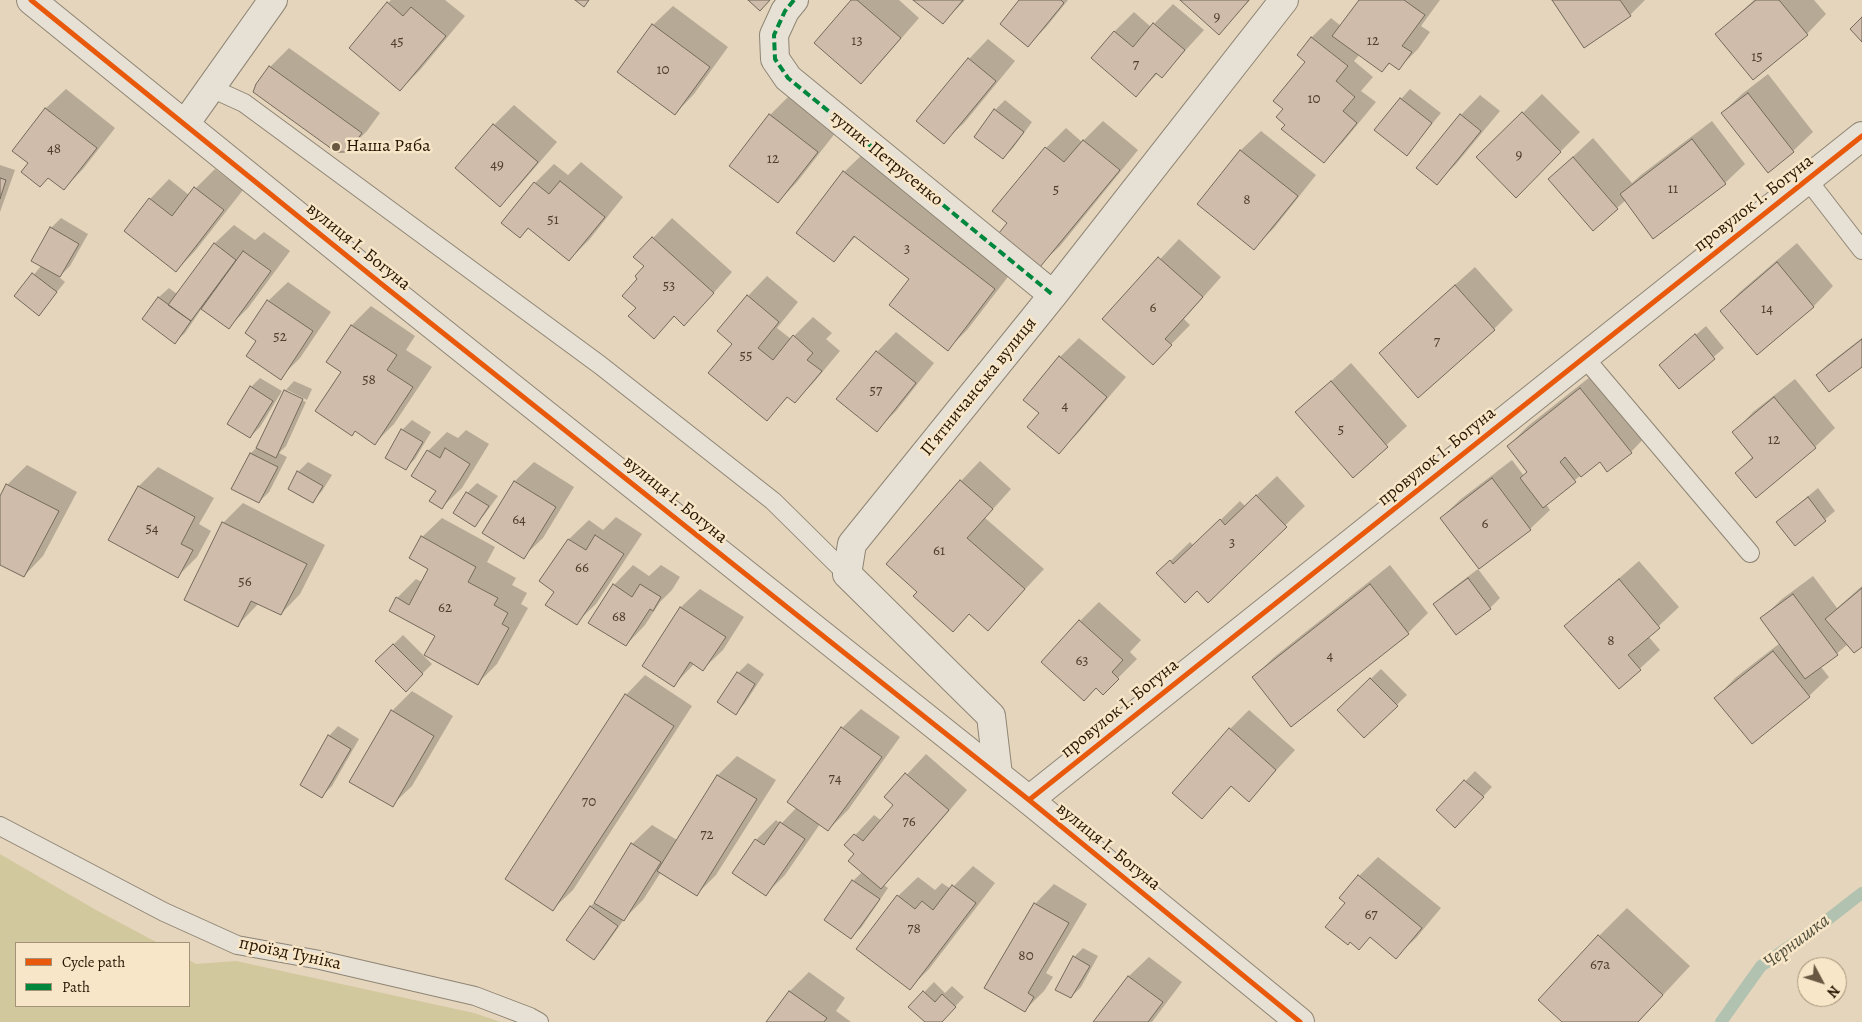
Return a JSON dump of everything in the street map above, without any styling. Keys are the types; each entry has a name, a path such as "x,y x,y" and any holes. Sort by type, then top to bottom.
{"street":[{"name":"вулиця І. Богуна","path":"31,0 384,286 998,775 1300,1022"},
{"path":"185,124 273,0"},
{"name":"тупик Петрусенко","path":"794,0 774,35 775,59 788,78 1053,295"},
{"name":"Пʼятничанська вулиця","path":"847,574 852,544 1053,295 1284,0"},
{"name":"провулок І. Богуна","path":"1029,800 1862,136"},
{"path":"847,574 991,716 998,775"}],"lane":[{"path":"211,88 244,103 600,365 772,501 847,574"},
{"path":"1807,180 1862,250"},
{"path":"1584,357 1750,553"},
{"name":"проїзд Туніка","path":"0,826 164,912 237,945 320,960 475,996 530,1017 538,1022"}],"shaded area":[{"path":"0,854 96,910 156,942 15,942 15,1007 190,1007 190,961 196,964 236,961 474,1013 501,1022 0,1022"}],"building":[{"path":"575,0 589,0 584,7"},
{"path":"748,0 770,0 760,11"},
{"path":"851,0 857,0 901,38 861,84 814,43"},
{"path":"913,0 963,0 943,24"},
{"path":"1019,0 1061,0 1064,3 1028,47 1000,24"},
{"path":"1180,0 1249,0 1219,35"},
{"path":"1359,0 1404,0 1425,15 1402,46 1412,52 1399,70 1389,63 1382,72 1332,36"},
{"path":"1552,0 1620,0 1631,16 1584,48"},
{"path":"1756,0 1779,0 1808,35 1753,80 1715,34"},
{"path":"387,2 403,16 411,7 446,36 400,91 349,48"},
{"path":"1862,17 1862,42 1850,29"},
{"path":"1153,23 1185,50 1162,78 1156,73 1136,97 1091,58 1114,31 1133,47"},
{"path":"652,24 710,67 675,115 617,72"},
{"path":"1311,37 1348,66 1336,81 1355,97 1343,111 1357,123 1324,163 1281,129 1285,125 1276,117 1283,109 1273,101 1305,62 1297,55"},
{"path":"968,58 996,81 944,144 916,121"},
{"path":"269,66 362,133 348,152 336,152 253,92 256,84"},
{"path":"1748,93 1794,152 1768,173 1721,113"},
{"path":"1400,98 1432,123 1407,156 1374,130"},
{"path":"45,108 97,148 64,190 48,178 40,187 21,172 28,163 12,151"},
{"path":"994,109 1024,132 1003,159 974,137"},
{"path":"1522,112 1561,152 1516,198 1476,157"},
{"path":"769,114 818,152 778,203 729,166"},
{"path":"1460,114 1481,131 1437,185 1416,168"},
{"path":"493,124 538,162 500,207 455,168"},
{"path":"1692,139 1726,184 1653,239 1620,194"},
{"path":"1083,140 1120,170 1040,267 999,233 1007,223 992,211 1045,147 1064,162"},
{"path":"1240,150 1298,196 1254,250 1197,204"},
{"path":"1573,157 1618,209 1593,231 1548,179"},
{"path":"843,171 995,289 948,351 889,305 909,279 854,236 834,262 796,233"},
{"path":"0,178 6,180 0,199"},
{"path":"560,181 605,217 569,261 528,228 520,238 501,223 534,182 549,194"},
{"path":"194,187 224,210 176,272 124,231 149,198 172,216"},
{"path":"50,227 79,244 60,277 31,261"},
{"path":"652,237 714,293 684,326 674,316 654,339 628,316 636,308 622,296 637,279 635,276 644,266 633,257"},
{"path":"214,243 236,260 191,321 168,305"},
{"path":"243,251 271,271 229,329 201,309"},
{"path":"1158,257 1203,297 1165,339 1172,345 1153,365 1102,319"},
{"path":"1777,262 1814,307 1757,355 1720,311"},
{"path":"32,273 57,292 39,316 14,296"},
{"path":"1455,285 1495,330 1418,398 1379,353"},
{"path":"747,295 779,322 758,348 773,360 793,335 813,353 807,360 822,371 795,403 787,397 767,421 708,373 732,344 717,331"},
{"path":"158,297 191,321 175,344 142,319"},
{"path":"267,300 313,331 281,380 246,356 256,341 245,333"},
{"path":"351,325 397,355 387,370 413,387 375,445 355,431 352,436 315,411 341,372 326,362"},
{"path":"1695,334 1715,359 1679,389 1659,365"},
{"path":"1862,339 1862,367 1829,392 1816,375"},
{"path":"876,351 916,383 877,432 836,399"},
{"path":"1059,356 1107,397 1059,454 1027,427 1039,413 1023,400"},
{"path":"1331,381 1388,447 1353,478 1295,412"},
{"path":"250,386 273,401 250,438 227,424"},
{"path":"1580,388 1632,453 1607,472 1600,462 1581,477 1565,457 1560,462 1576,482 1543,508 1520,478 1527,472 1507,446"},
{"path":"284,390 303,399 276,458 256,448"},
{"path":"1774,397 1816,448 1756,498 1735,473 1753,458 1732,432"},
{"path":"401,429 423,442 406,470 385,458"},
{"path":"445,448 470,464 442,509 429,501 436,491 411,476 427,450 440,458"},
{"path":"250,453 278,467 259,503 231,489"},
{"path":"297,471 323,486 313,503 288,489"},
{"path":"1492,478 1531,530 1479,569 1440,518"},
{"path":"960,480 993,509 967,538 1025,589 988,631 969,614 953,632 913,596 917,592 886,564"},
{"path":"514,481 556,507 524,559 482,533"},
{"path":"6,484 59,511 24,577 0,565 0,496"},
{"path":"138,486 195,517 181,544 193,550 178,578 108,540"},
{"path":"466,492 489,506 475,527 453,513"},
{"path":"1256,495 1287,527 1208,603 1197,591 1185,603 1156,573 1170,560 1173,564 1220,519 1225,525"},
{"path":"1808,497 1826,521 1795,546 1776,522"},
{"path":"222,522 307,564 281,615 251,601 238,627 184,600"},
{"path":"595,535 624,554 577,625 545,605 554,592 539,581 568,539 586,550"},
{"path":"421,536 476,567 468,582 498,598 494,605 508,613 502,624 509,628 478,685 424,655 435,636 389,611 396,597 409,605 428,569 409,558"},
{"path":"1468,578 1491,609 1456,635 1433,604"},
{"path":"1619,579 1660,628 1628,655 1641,670 1619,689 1564,626"},
{"path":"613,584 632,597 640,584 661,597 653,611 650,609 626,646 588,623"},
{"path":"1370,584 1409,634 1291,727 1252,677"},
{"path":"1862,588 1862,647 1854,653 1825,619"},
{"path":"1793,594 1838,655 1805,679 1760,618"},
{"path":"680,607 726,637 703,671 690,662 674,687 642,666"},
{"path":"1079,620 1123,660 1112,672 1119,679 1103,695 1096,688 1084,701 1041,662"},
{"path":"393,644 423,674 406,692 375,661"},
{"path":"1773,651 1810,697 1752,744 1714,698"},
{"path":"737,672 755,684 736,715 717,702"},
{"path":"1370,678 1398,706 1364,738 1337,710"},
{"path":"625,694 674,726 553,911 505,879"},
{"path":"391,710 434,736 393,807 349,782"},
{"path":"841,727 882,757 828,831 787,802"},
{"path":"1229,728 1276,770 1249,802 1231,786 1202,819 1172,793"},
{"path":"328,735 351,749 322,798 300,785"},
{"path":"905,773 949,810 881,889 848,861 854,854 844,845 854,834 863,841 893,805 884,797"},
{"path":"717,775 757,799 697,896 657,871"},
{"path":"1464,780 1484,797 1455,828 1436,810"},
{"path":"780,822 805,839 766,896 732,873 755,839 764,845"},
{"path":"631,843 661,862 624,921 594,903"},
{"path":"1358,875 1422,928 1396,959 1370,937 1359,950 1350,942 1348,945 1325,927 1345,903 1339,898"},
{"path":"852,880 880,899 851,939 824,920"},
{"path":"952,885 976,903 910,990 856,949 897,895 915,909 922,901 933,910"},
{"path":"1034,903 1069,923 1028,993 1034,997 1025,1012 984,988"},
{"path":"590,906 618,926 594,960 566,940"},
{"path":"1598,935 1663,995 1638,1022 1562,1022 1538,1000"},
{"path":"1073,956 1090,966 1071,998 1055,990"},
{"path":"1128,976 1163,1002 1148,1022 1093,1022"},
{"path":"789,991 827,1018 824,1022 766,1022"},
{"path":"923,991 935,1002 942,994 956,1007 942,1022 925,1022 908,1007"}],"waterway":[{"name":"Чернишка","path":"1721,1022 1761,966 1822,924 1862,893"}],"marked path":[{"path":"794,0 785,11 774,35 775,59 788,78 1053,295"}],"cycle path":[{"path":"31,0 384,286 1029,800 1300,1022"},
{"path":"1029,800 1862,136"}],"place":[{"name":"Наша Ряба","path":"336,147"}]}
